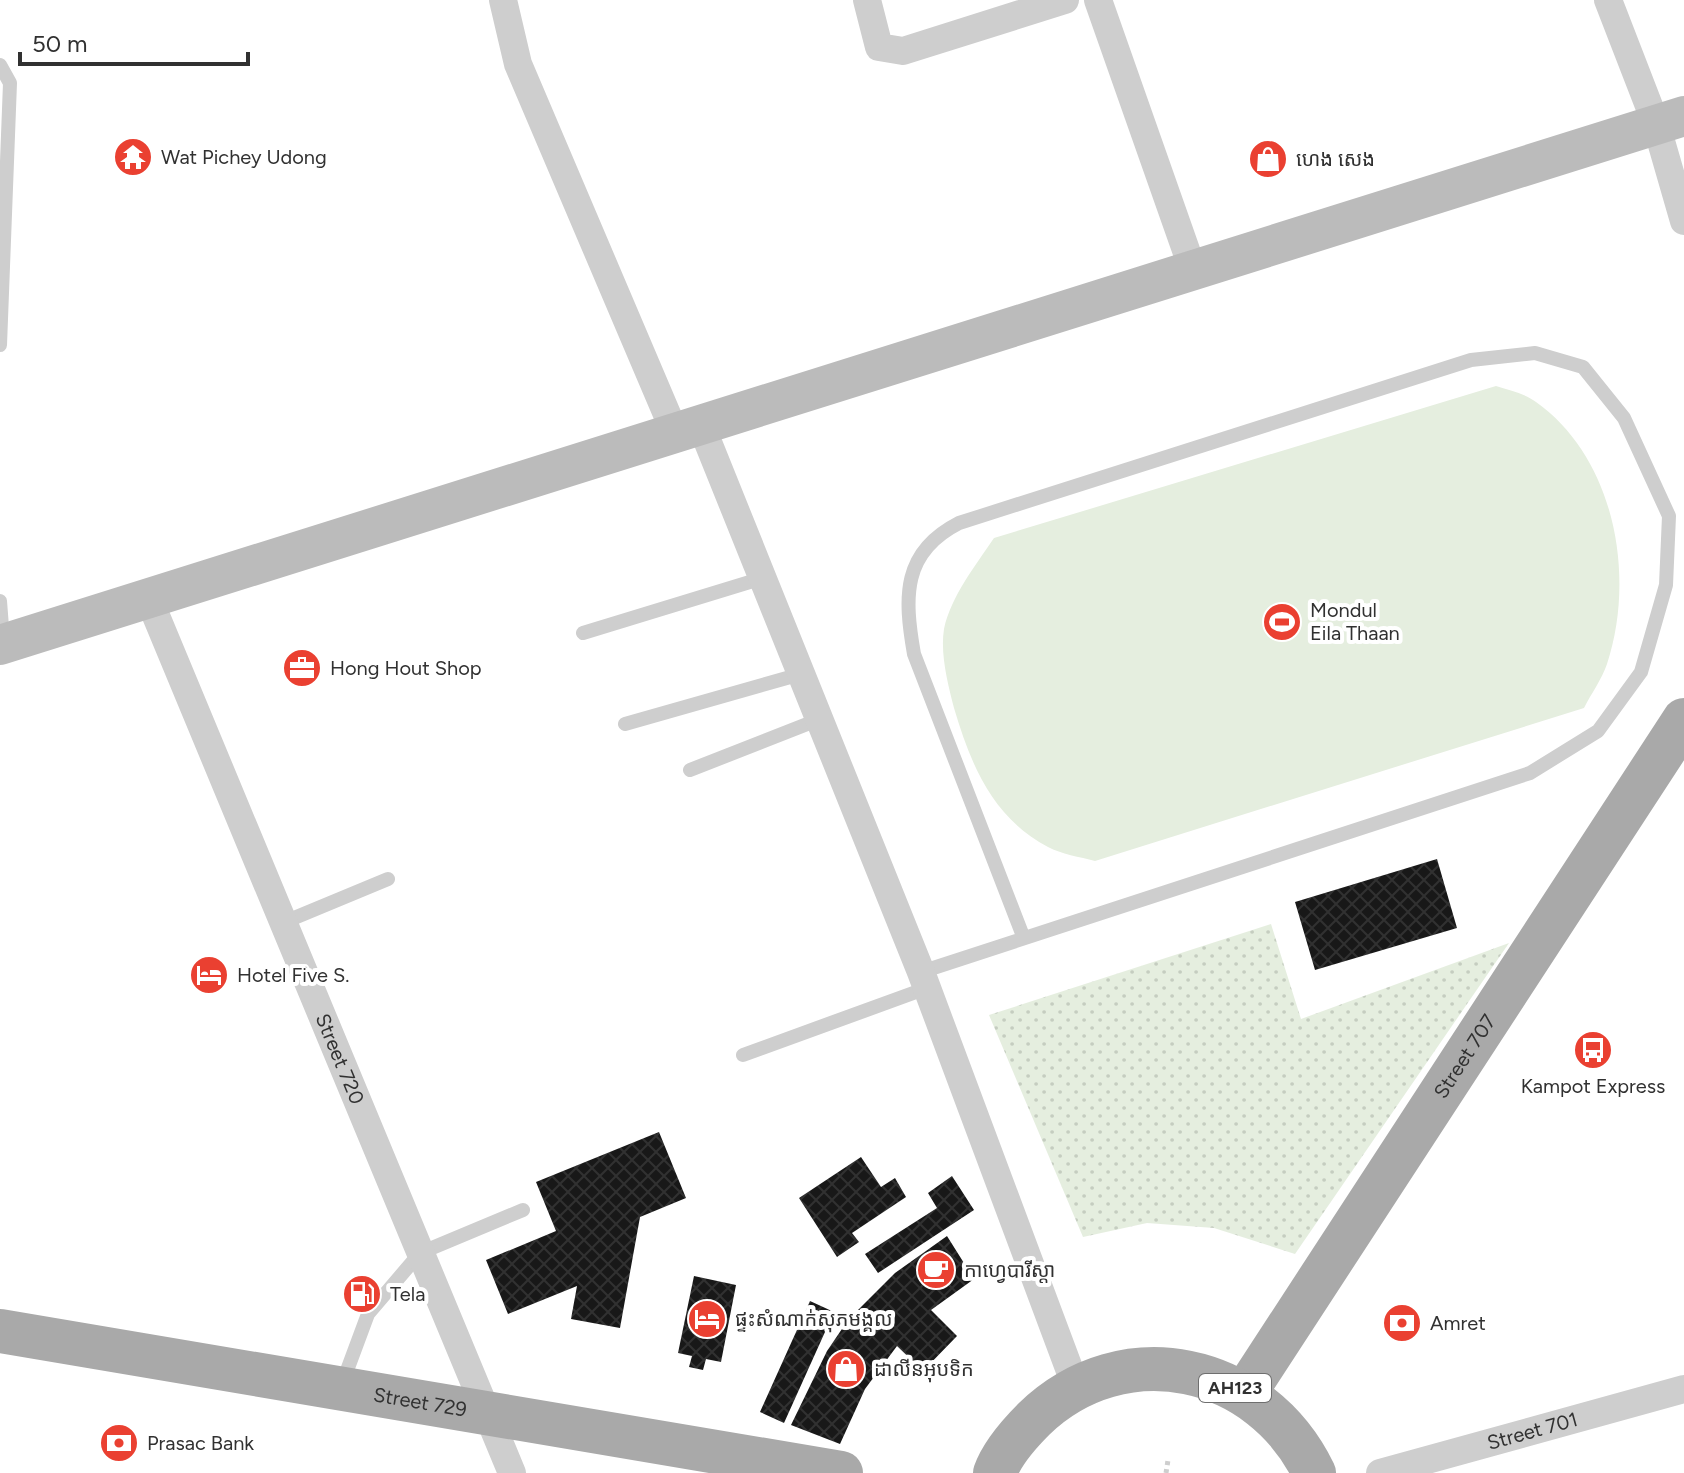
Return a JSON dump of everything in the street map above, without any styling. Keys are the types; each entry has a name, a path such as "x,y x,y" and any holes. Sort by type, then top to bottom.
{"main road":[{"name":"Street 707","path":"1245,1393 1684,720"},
{"name":"Street 729","path":"0,1331 841,1473"},
{"name":"AH123","path":"995,1473 1020,1433 1050,1404 1076,1387 1120,1372 1169,1369 1216,1379 1245,1393 1285,1428 1314,1473"}],"street":[{"path":"503,0 518,64 688,429 763,578 924,980 1076,1387"},
{"path":"867,0 879,47 903,51 1065,0"},
{"path":"1098,0 1193,270"},
{"path":"1608,0 1670,120 1684,221"},
{"path":"2,645 1670,120"},
{"name":"Street 720","path":"149,599 512,1473"},
{"name":"Street 701","path":"1380,1473 1439,1465 1684,1389"}],"lane":[{"path":"0,65 10,83 0,345"},
{"path":"743,1055 1023,936 1530,773 1598,731 1641,672 1666,585 1677,514 1624,418 1583,367 1535,353 1471,360 959,523 933,536 917,559 908,590 908,619 914,654 1023,936"},
{"path":"583,633 763,578"},
{"path":"0,601 2,645"},
{"path":"625,724 801,674"},
{"path":"690,770 820,719"},
{"path":"282,923 388,879"},
{"path":"341,1388 368,1314 420,1253 523,1210"}],"path":[{"path":"1166,1473 1168,1460"}],"green space":[{"name":"Mondul Eila Thaan","path":"1496,386 1532,399 1563,426 1584,454 1601,486 1612,521 1618,557 1616,630 1605,670 1584,708 1095,861 1048,847 1012,821 998,805 968,750 954,708 943,649 944,629 952,605 994,538"},
{"path":"1271,924 1301,1019 1509,943 1295,1254 1214,1228 1147,1223 1083,1237 989,1015"}],"building":[{"path":"1437,859 1457,928 1315,970 1295,902"},
{"path":"659,1132 686,1198 640,1217 620,1328 571,1319 577,1286 508,1314 486,1260 556,1231 536,1182"},
{"path":"861,1157 881,1187 895,1178 906,1197 852,1233 859,1242 837,1257 799,1198"},
{"path":"952,1176 974,1210 878,1273 865,1254 937,1208 928,1193"},
{"path":"947,1236 974,1279 931,1310 957,1336 923,1371 897,1346 865,1389 840,1444 791,1425 827,1351 848,1320 895,1273"},
{"name":"ផ្ទះសំណាក់សុភមង្គល","path":"694,1276 736,1285 721,1362 706,1359 703,1370 689,1367 692,1356 678,1353"},
{"path":"810,1301 834,1312 784,1423 760,1412"}],"place":[{"name":"Wat Pichey Udong","path":"133,157"},
{"name":"ហេង សេង","path":"1268,159"},
{"name":"Mondul Eila Thaan","path":"1282,622"},
{"name":"Hong Hout Shop","path":"302,668"},
{"name":"Hotel Five S.","path":"209,975"},
{"name":"Kampot Express","path":"1593,1050"},
{"name":"កាហ្វេបារីស្តា","path":"936,1270"},
{"name":"Tela","path":"362,1294"},
{"name":"ផ្ទះសំណាក់សុភមង្គល","path":"707,1319"},
{"name":"Amret","path":"1402,1323"},
{"name":"ដាលីនអុបទិក","path":"846,1369"},
{"name":"Prasac Bank","path":"119,1443"}]}
